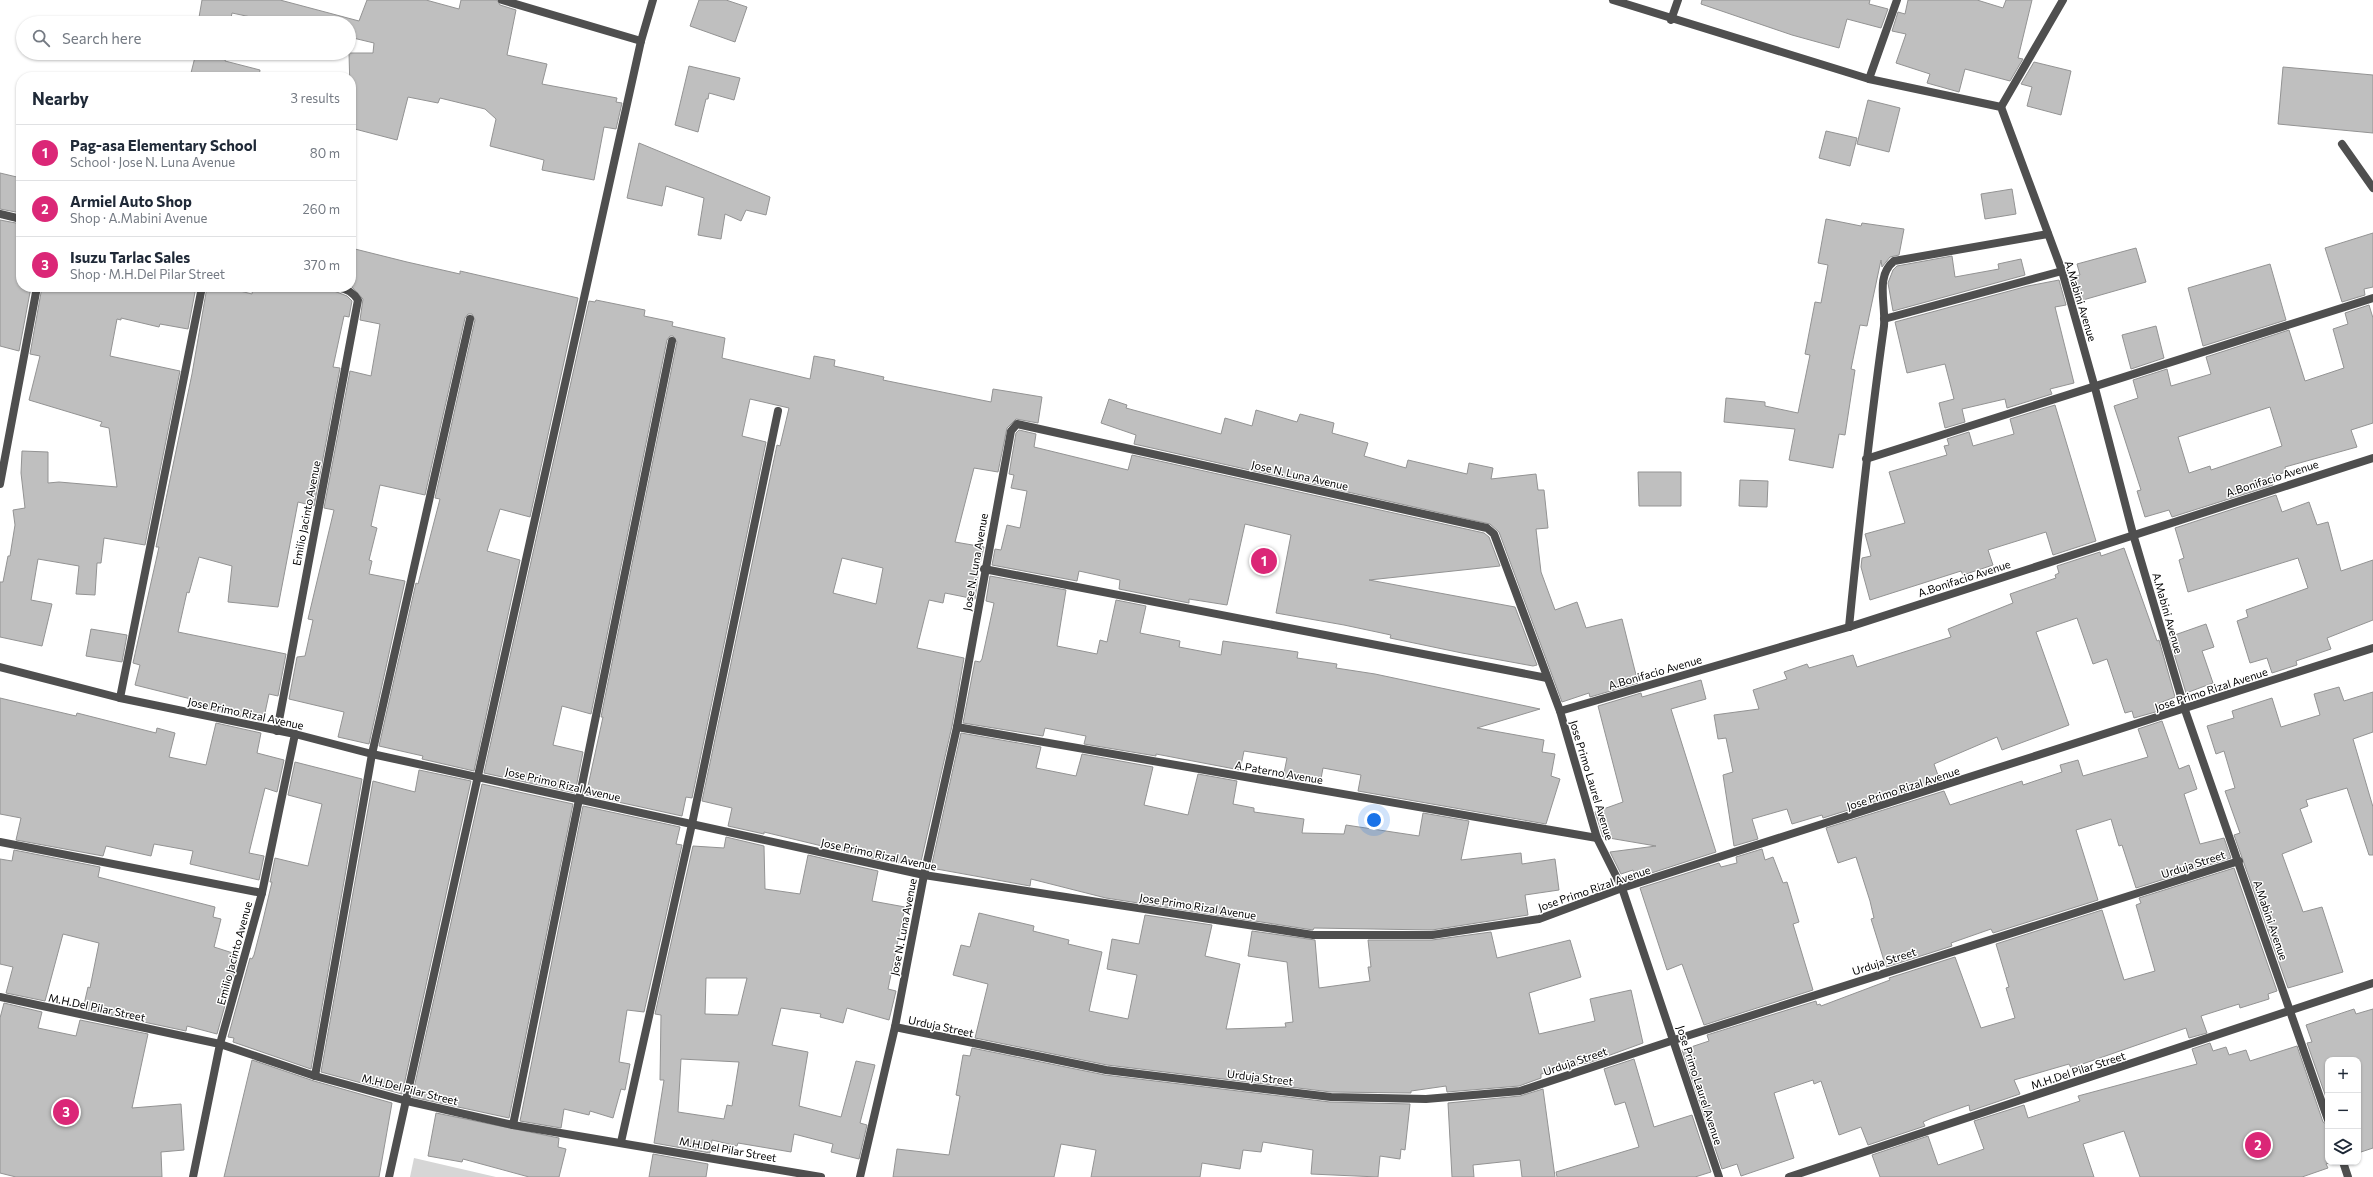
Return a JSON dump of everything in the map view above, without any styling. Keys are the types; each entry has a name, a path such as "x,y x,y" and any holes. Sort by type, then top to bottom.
{"street":[{"path":"502,0 641,42"},
{"path":"390,1177 641,42 653,0"},
{"path":"1613,0 1671,20 1868,79 2001,107 2063,0"},
{"path":"1671,20 1678,0"},
{"path":"1868,79 1897,0"},
{"name":"A.Mabini Avenue","path":"2001,107 2062,271 2095,388 2133,534 2185,710 2239,861 2325,1111"},
{"path":"2342,144 2373,188"},
{"path":"0,214 16,218"},
{"path":"1849,627 1866,459 1884,319 1883,275 1886,267 1894,261 2048,234"},
{"path":"1884,319 2062,271"},
{"path":"0,484 36,292"},
{"path":"120,698 201,292"},
{"name":"Emilio Jacinto Avenue","path":"277,730 358,300 351,292"},
{"path":"1866,459 2095,388 2373,298"},
{"path":"314,1076 372,754 470,319"},
{"path":"513,1125 672,341"},
{"path":"620,1142 692,824 778,412"},
{"name":"Jose N. Luna Avenue","path":"860,1177 895,1027 924,875 957,727 984,569 1011,431 1018,424 1487,528"},
{"name":"A.Bonifacio Avenue","path":"1560,711 1849,627 2133,534 2373,458"},
{"name":"Jose Primo Laurel Avenue","path":"1487,528 1494,534 1499,544 1560,711 1597,838 1622,888 1719,1177"},
{"path":"984,569 1548,678"},
{"name":"Jose Primo Rizal Avenue","path":"0,667 120,698 277,730 372,754 478,776 924,875 1313,934 1440,934 1539,919 1622,888 2185,710 2373,648"},
{"name":"A.Paterno Avenue","path":"957,727 1597,838"},
{"name":"Emilio Jacinto Avenue","path":"193,1177 220,1044 262,893 295,734"},
{"path":"0,842 262,893"},
{"name":"Urduja Street","path":"895,1027 1106,1070 1331,1097 1426,1099 1520,1091 1674,1040 2239,861"},
{"name":"M.H.Del Pilar Street","path":"1789,1177 2373,983"},
{"name":"M.H.Del Pilar Street","path":"0,997 220,1044 314,1076 407,1101 513,1125 821,1177"},
{"path":"2343,1165 2348,1177"}],"shaded area":[{"path":"414,1158 496,1177 410,1177"}],"building":[{"path":"202,0 280,0 340,16 246,16 232,13 231,16 199,16"},
{"path":"367,0 426,0 459,9 461,0 497,0 500,5 516,10 507,55 547,64 542,84 617,98 616,102 622,103 616,129 604,127 594,180 542,170 544,160 490,146 496,119 485,109 440,98 438,103 408,97 397,140 356,129 356,72 350,72 349,60 356,60 356,53 373,53 374,43 356,39 356,20 359,21"},
{"path":"699,0 726,0 747,7 735,42 690,26"},
{"path":"1702,0 1870,0 1869,4 1888,9 1881,28 1847,19 1839,48 1792,35 1701,4"},
{"path":"1908,0 1977,0 2003,8 2006,0 2032,0 2018,58 2023,59 2010,81 1965,69 1959,92 1927,83 1930,74 1896,63 1906,34 1892,31 1898,12 1905,14"},
{"path":"194,60 225,60 260,70 260,72 191,72"},
{"path":"2034,62 2071,71 2061,115 2027,106 2032,87 2021,84"},
{"path":"689,66 740,78 734,100 709,93 708,99 706,99 698,132 675,125"},
{"path":"2283,67 2373,75 2373,133 2278,124"},
{"path":"1868,100 1900,108 1889,152 1857,144"},
{"path":"1826,131 1857,138 1850,166 1819,158"},
{"path":"639,143 770,197 766,215 746,210 741,221 725,214 721,239 698,235 704,198 666,186 662,206 627,198"},
{"path":"0,173 16,177 16,212 0,209"},
{"path":"2012,189 2016,214 1985,219 1981,194"},
{"path":"1826,219 1861,226 1862,223 1904,229 1899,255 1890,257 1882,267 1881,260 1867,326 1860,325 1851,369 1855,370 1845,435 1839,434 1833,468 1789,460 1795,429 1724,422 1726,398 1765,402 1765,406 1798,413 1810,355 1805,354 1815,302 1821,303 1828,265 1818,263"},
{"path":"0,220 16,223 16,292 30,292 19,351 0,346"},
{"path":"2373,233 2373,287 2364,289 2365,295 2342,302 2325,248"},
{"path":"2136,248 2146,282 2076,302 2070,277 2080,275 2077,264"},
{"path":"356,249 460,274 460,271 578,298 530,517 500,509 487,551 520,560 474,771 422,759 423,756 379,746 416,583 418,584 440,499 435,498 475,320 472,314 468,314 465,318 425,495 380,485 371,526 377,528 369,560 372,561 369,574 405,581 369,744 338,737 344,712 289,699 297,657 305,656 313,620 308,619 334,510 324,508 350,371 371,376 380,324 360,320 363,299 356,291"},
{"path":"1952,256 1955,277 1999,269 1998,264 2021,259 2025,275 1893,311 1888,283 1893,270 1897,266"},
{"path":"2270,264 2286,320 2203,346 2188,288"},
{"path":"2059,280 2066,305 2055,307 2074,383 2050,389 2052,394 2007,408 2005,399 1962,409 1965,422 1945,428 1939,403 1954,399 1945,364 1907,373 1895,322 2028,286"},
{"path":"41,292 195,292 188,329 160,324 159,327 121,318 121,320 117,319 110,356 180,371 145,545 104,538 101,563 97,563 95,595 76,594 79,566 38,559 31,600 52,604 42,646 0,637 0,582 3,582 8,556 10,556 15,525 13,510 25,508 21,473 22,451 48,452 48,483 59,482 117,487 109,428 100,426 102,422 29,400 40,356 30,354"},
{"path":"206,292 244,292 252,294 252,292 337,292 347,296 352,301 349,317 344,316 333,367 340,368 314,506 298,502 278,607 228,602 232,566 199,557 189,593 187,592 178,632 286,654 278,696 269,694 263,722 194,706 195,700 135,685 140,665 133,663 159,547 156,547 192,374"},
{"path":"596,300 645,310 644,316 673,322 672,326 725,338 722,358 810,379 814,356 835,360 834,366 884,377 883,380 991,402 993,389 1042,397 1038,423 1016,419 1007,428 998,472 974,468 955,542 984,547 979,568 975,599 945,593 943,603 929,600 917,648 964,658 952,726 920,866 880,860 764,832 764,834 728,826 732,808 702,801 777,445 780,446 789,408 750,399 742,436 766,442 692,798 686,797 682,816 586,795 603,717 601,717 677,342 673,336 670,336 667,340 591,714 562,706 553,745 583,752 575,793 484,773 589,301 595,302","holes":["842,558 883,568 876,604 833,593"]},
{"path":"2369,305 2373,318 2373,423 2351,430 2357,447 2285,467 2286,472 2270,477 2273,485 2172,517 2169,510 2145,517 2137,491 2141,490 2114,406 2138,398 2133,380 2167,369 2171,386 2211,374 2206,357 2289,330 2305,381 2344,368 2333,329 2348,324 2345,313","holes":["2270,407 2282,446 2211,470 2210,466 2189,473 2178,437"]},
{"path":"2156,326 2164,358 2131,369 2122,335"},
{"path":"1109,399 1127,405 1126,408 1221,434 1225,418 1252,426 1256,410 1297,422 1300,414 1334,423 1332,433 1368,443 1364,456 1406,468 1408,460 1467,474 1469,463 1493,468 1491,479 1536,474 1538,490 1544,490 1548,528 1536,529 1541,572 1555,610 1577,602 1586,628 1622,619 1638,683 1590,697 1589,693 1562,702 1499,532 1490,524 1134,444 1136,435 1101,423"},
{"path":"2055,405 2096,541 2053,555 2046,532 1988,550 1993,565 1963,575 1961,571 1870,600 1861,567 1862,558 1871,556 1865,534 1905,523 1889,472 1947,455 1944,446 1949,445 1947,439 1969,432 1973,446 2014,434 2010,419"},
{"path":"1019,430 1036,434 1034,447 1128,470 1132,455 1484,533 1489,537 1500,566 1369,580 1515,607 1537,665 1533,666 1462,653 1390,638 1391,635 1276,613 1291,535 1245,524 1227,605 1189,599 1189,603 1119,589 1120,580 1079,571 1077,581 992,565 995,549 1001,550 1007,525 1020,528 1027,491 1011,488 1014,475 1009,474 1016,433"},
{"path":"1638,472 1681,472 1681,506 1639,506"},
{"path":"1740,480 1768,481 1767,507 1739,506"},
{"path":"2276,495 2282,512 2309,502 2317,525 2328,522 2341,571 2373,560 2373,620 2327,638 2331,649 2296,661 2297,665 2272,673 2267,658 2250,663 2237,621 2248,617 2246,610 2308,588 2298,558 2188,592 2179,560 2184,558 2175,528"},
{"path":"2124,548 2157,641 2159,640 2175,697 2157,704 2159,711 2134,718 2132,711 2125,713 2107,659 2093,664 2077,618 2036,632 2069,725 2002,750 1997,737 1934,764 1940,781 1823,818 1822,815 1792,824 1787,809 1752,819 1758,839 1734,846 1723,775 1733,772 1726,738 1718,739 1714,715 1759,709 1753,690 1787,679 1784,672 1807,664 1809,668 1853,655 1857,667 1951,637 1948,629 2013,603 2010,594 2056,578 2055,575 2059,573 2057,566 2100,552 2101,556"},
{"path":"990,576 1066,590 1057,646 1097,654 1100,640 1107,642 1116,600 1146,606 1140,633 1180,641 1179,647 1221,655 1223,641 1298,652 1297,658 1337,664 1336,668 1375,674 1540,709 1477,728 1544,740 1542,752 1555,754 1551,776 1560,779 1546,824 1358,791 1361,775 1323,768 1320,784 1283,778 1287,758 1244,751 1240,770 1156,754 1156,756 1084,744 1086,736 1045,728 1043,736 963,723 975,661 980,662 982,659 994,603 986,601"},
{"path":"2206,624 2214,647 2202,651 2213,683 2186,693 2169,637"},
{"path":"91,629 127,635 122,662 86,656"},
{"path":"1701,680 1706,699 1671,709 1716,852 1636,878 1633,870 1621,874 1610,852 1656,846 1603,837 1595,812 1623,802 1598,706 1641,693 1642,697"},
{"path":"2339,687 2344,701 2373,692 2373,732 2353,739 2373,807 2373,855 2369,855 2347,788 2306,800 2308,806 2300,809 2312,842 2282,854 2303,912 2322,907 2343,972 2288,988 2234,835 2240,833 2225,791 2235,788 2224,751 2216,754 2207,726 2234,718 2232,711 2272,698 2281,727 2320,715 2314,694"},
{"path":"0,698 76,716 77,713 156,733 157,728 175,733 169,757 206,765 216,723 261,733 257,753 284,760 277,792 265,788 249,853 264,856 259,880 190,864 193,851 154,844 151,856 106,846 103,856 16,840 21,818 0,814"},
{"path":"2162,721 2179,769 2189,765 2197,789 2184,794 2200,844 2224,838 2231,858 2136,888 2122,845 2119,846 2111,819 2076,830 2098,900 1993,933 1991,929 1951,943 1952,946 1886,967 1871,919 1874,918 1870,901 1856,857 1838,863 1826,828 1944,791 1950,805 2022,781 2023,785 2062,772 2060,765 2078,760 2083,776 2148,757 2138,729"},
{"path":"961,733 1041,747 1036,768 1076,776 1082,754 1153,767 1144,805 1188,815 1198,774 1237,781 1233,804 1254,808 1254,812 1304,819 1302,833 1344,834 1346,825 1419,836 1423,813 1469,821 1461,860 1521,853 1522,864 1555,859 1559,890 1525,895 1528,915 1432,930 1314,928 1313,930 1106,898 1031,879 1030,886 931,868"},
{"path":"295,762 362,779 311,1069 233,1042 234,1038 228,1037 250,958 252,959 254,955 272,882 270,882 275,858 308,866 322,804 288,795"},
{"path":"419,770 471,781 402,1094 321,1072 373,781 415,792"},
{"path":"482,784 573,804 509,1118 412,1097"},
{"path":"583,806 680,827 676,844 682,845 644,1012 627,1010 619,1062 630,1064 625,1090 621,1089 613,1118 590,1111 589,1115 564,1109 561,1128 520,1121"},
{"path":"726,837 764,846 765,889 800,894 808,855 878,871 872,901 905,907 888,989 896,991 889,1020 847,1008 843,1023 820,1017 821,1014 781,1008 772,1045 808,1052 799,1106 841,1117 856,1061 875,1065 860,1123 867,1125 859,1159 831,1152 833,1144 794,1134 791,1152 738,1143 737,1146 712,1140 710,1153 654,1143 664,1080 660,1080 661,1015 655,1014 693,846 724,848","holes":["706,978 747,978 738,1015 705,1014","681,1059 739,1062 732,1106 727,1105 724,1119 678,1112"]},
{"path":"1762,849 1765,860 1773,857 1783,883 1787,882 1799,922 1793,924 1813,990 1704,1025 1682,964 1667,970 1640,888 1719,863 1721,867 1737,863 1736,857"},
{"path":"14,850 100,867 98,877 215,907 213,917 221,919 214,947 239,955 217,1034 187,1026 186,1031 83,1009 88,987 90,988 99,943 63,934 45,1001 6,993 13,967 0,964 0,859 12,861"},
{"path":"2234,868 2277,991 2268,994 2269,999 2240,1008 2239,1004 2201,1016 2207,1033 2189,1038 2186,1028 2071,1068 2069,1064 2014,1080 2020,1094 1970,1111 1969,1105 1923,1122 1925,1126 1868,1145 1861,1127 1839,1135 1821,1081 1814,1084 1813,1080 1774,1093 1794,1158 1741,1176 1737,1164 1722,1169 1682,1050 1709,1041 1707,1035 1816,1001 1817,1005 1820,1004 1821,1006 1890,980 1889,978 1955,957 1981,1028 2015,1018 2006,988 2009,987 1996,944 2102,910 2124,980 2155,971 2136,905 2141,903 2139,898"},
{"path":"979,913 1034,926 1033,931 1069,940 1068,944 1102,952 1089,1011 1128,1019 1137,975 1107,969 1112,939 1139,944 1145,915 1212,925 1205,956 1240,964 1226,1029 1286,1027 1285,1023 1293,1022 1287,962 1248,956 1252,931 1315,940 1319,988 1370,981 1368,967 1371,967 1368,940 1432,940 1491,932 1497,958 1570,940 1581,977 1529,993 1539,1034 1595,1021 1590,999 1631,990 1643,1043 1591,1062 1541,1074 1541,1078 1519,1086 1447,1092 1446,1086 1411,1091 1411,1093 1331,1092 1107,1065 975,1038 988,984 953,975 961,945 970,947"},
{"path":"4,1003 42,1012 38,1028 76,1036 80,1020 148,1034 132,1108 181,1104 184,1150 161,1152 162,1177 16,1177 0,1173 0,1018"},
{"path":"2354,1009 2356,1014 2373,1009 2373,1148 2361,1152 2361,1057 2325,1057 2325,1094 2307,1043 2312,1042 2306,1025"},
{"path":"2210,1043 2213,1051 2226,1047 2229,1055 2246,1050 2250,1061 2297,1046 2323,1122 2325,1123 2325,1165 2328,1168 2302,1177 2140,1177 2124,1131 2083,1144 2094,1177 1880,1177 1872,1155 1928,1136 1938,1165 1984,1149 1974,1121 2024,1105 2028,1118 2080,1101 2078,1096 2197,1064 2192,1049"},
{"path":"972,1048 1105,1075 1330,1102 1410,1104 1405,1150 1401,1149 1400,1159 1380,1156 1378,1177 1311,1174 1313,1150 1263,1142 1261,1152 1243,1150 1240,1169 1202,1163 1200,1177 1091,1177 1096,1150 1061,1144 1054,1177 893,1177 897,1149 949,1155 960,1096 956,1095 963,1055 970,1056"},
{"path":"1634,1059 1654,1127 1692,1115 1711,1172 1695,1177 1557,1177 1556,1172 1639,1147 1625,1102 1615,1105 1604,1069"},
{"path":"252,1060 314,1081 392,1103 379,1177 224,1177"},
{"path":"1543,1089 1555,1177 1522,1177 1520,1160 1473,1165 1474,1177 1452,1177 1448,1103 1520,1096"},
{"path":"436,1113 559,1138 558,1147 566,1149 559,1177 529,1177 463,1159 462,1162 428,1156"},
{"path":"653,1154 708,1164 706,1177 649,1177"}],"place":[{"name":"Pag-asa Elementary School","path":"1264,561"},
{"name":"Isuzu Tarlac Sales","path":"66,1112"},
{"name":"Armiel Auto Shop","path":"2258,1145"}]}
